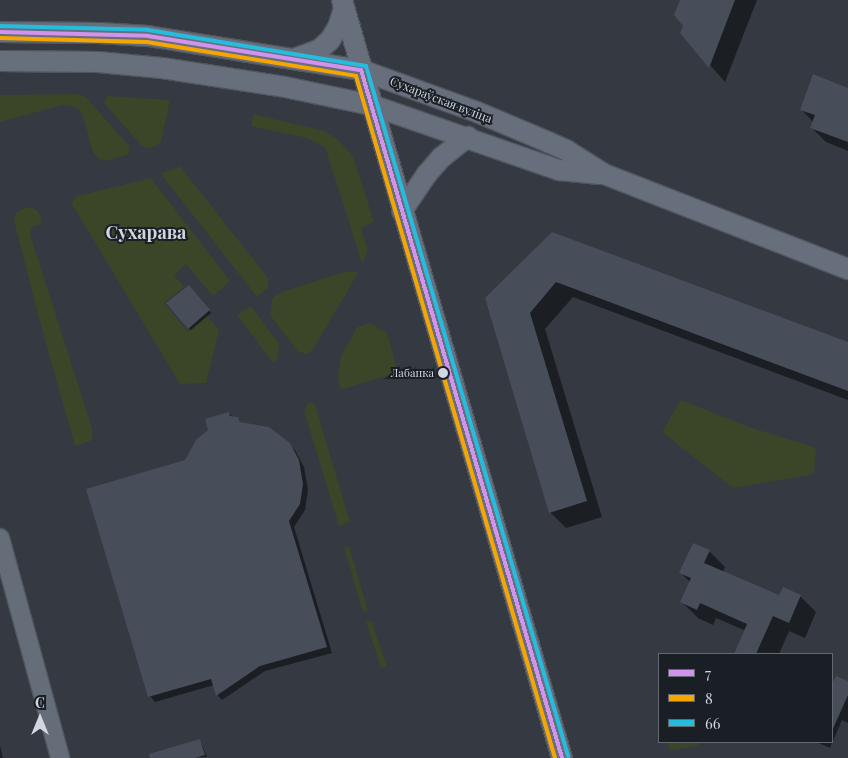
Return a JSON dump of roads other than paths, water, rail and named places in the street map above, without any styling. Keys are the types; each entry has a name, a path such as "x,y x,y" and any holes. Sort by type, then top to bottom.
{"main road":[{"path":"290,60 309,55 330,40 338,27 343,5"},
{"path":"343,5 562,758"},
{"name":"Сухараўская вуліца","path":"0,32 99,32 148,36 361,70 476,112 566,150 604,174 848,269"},
{"name":"Сухараўская вуліца","path":"0,61 98,62 162,68 285,87 371,105 559,170 604,174"},
{"path":"402,211 426,174 442,157 468,138"}],"street":[{"path":"0,538 60,758"}],"place":[{"name":"Лабанка","path":"443,373"}],"district":[{"name":"Сухарава","path":"146,232"}]}
